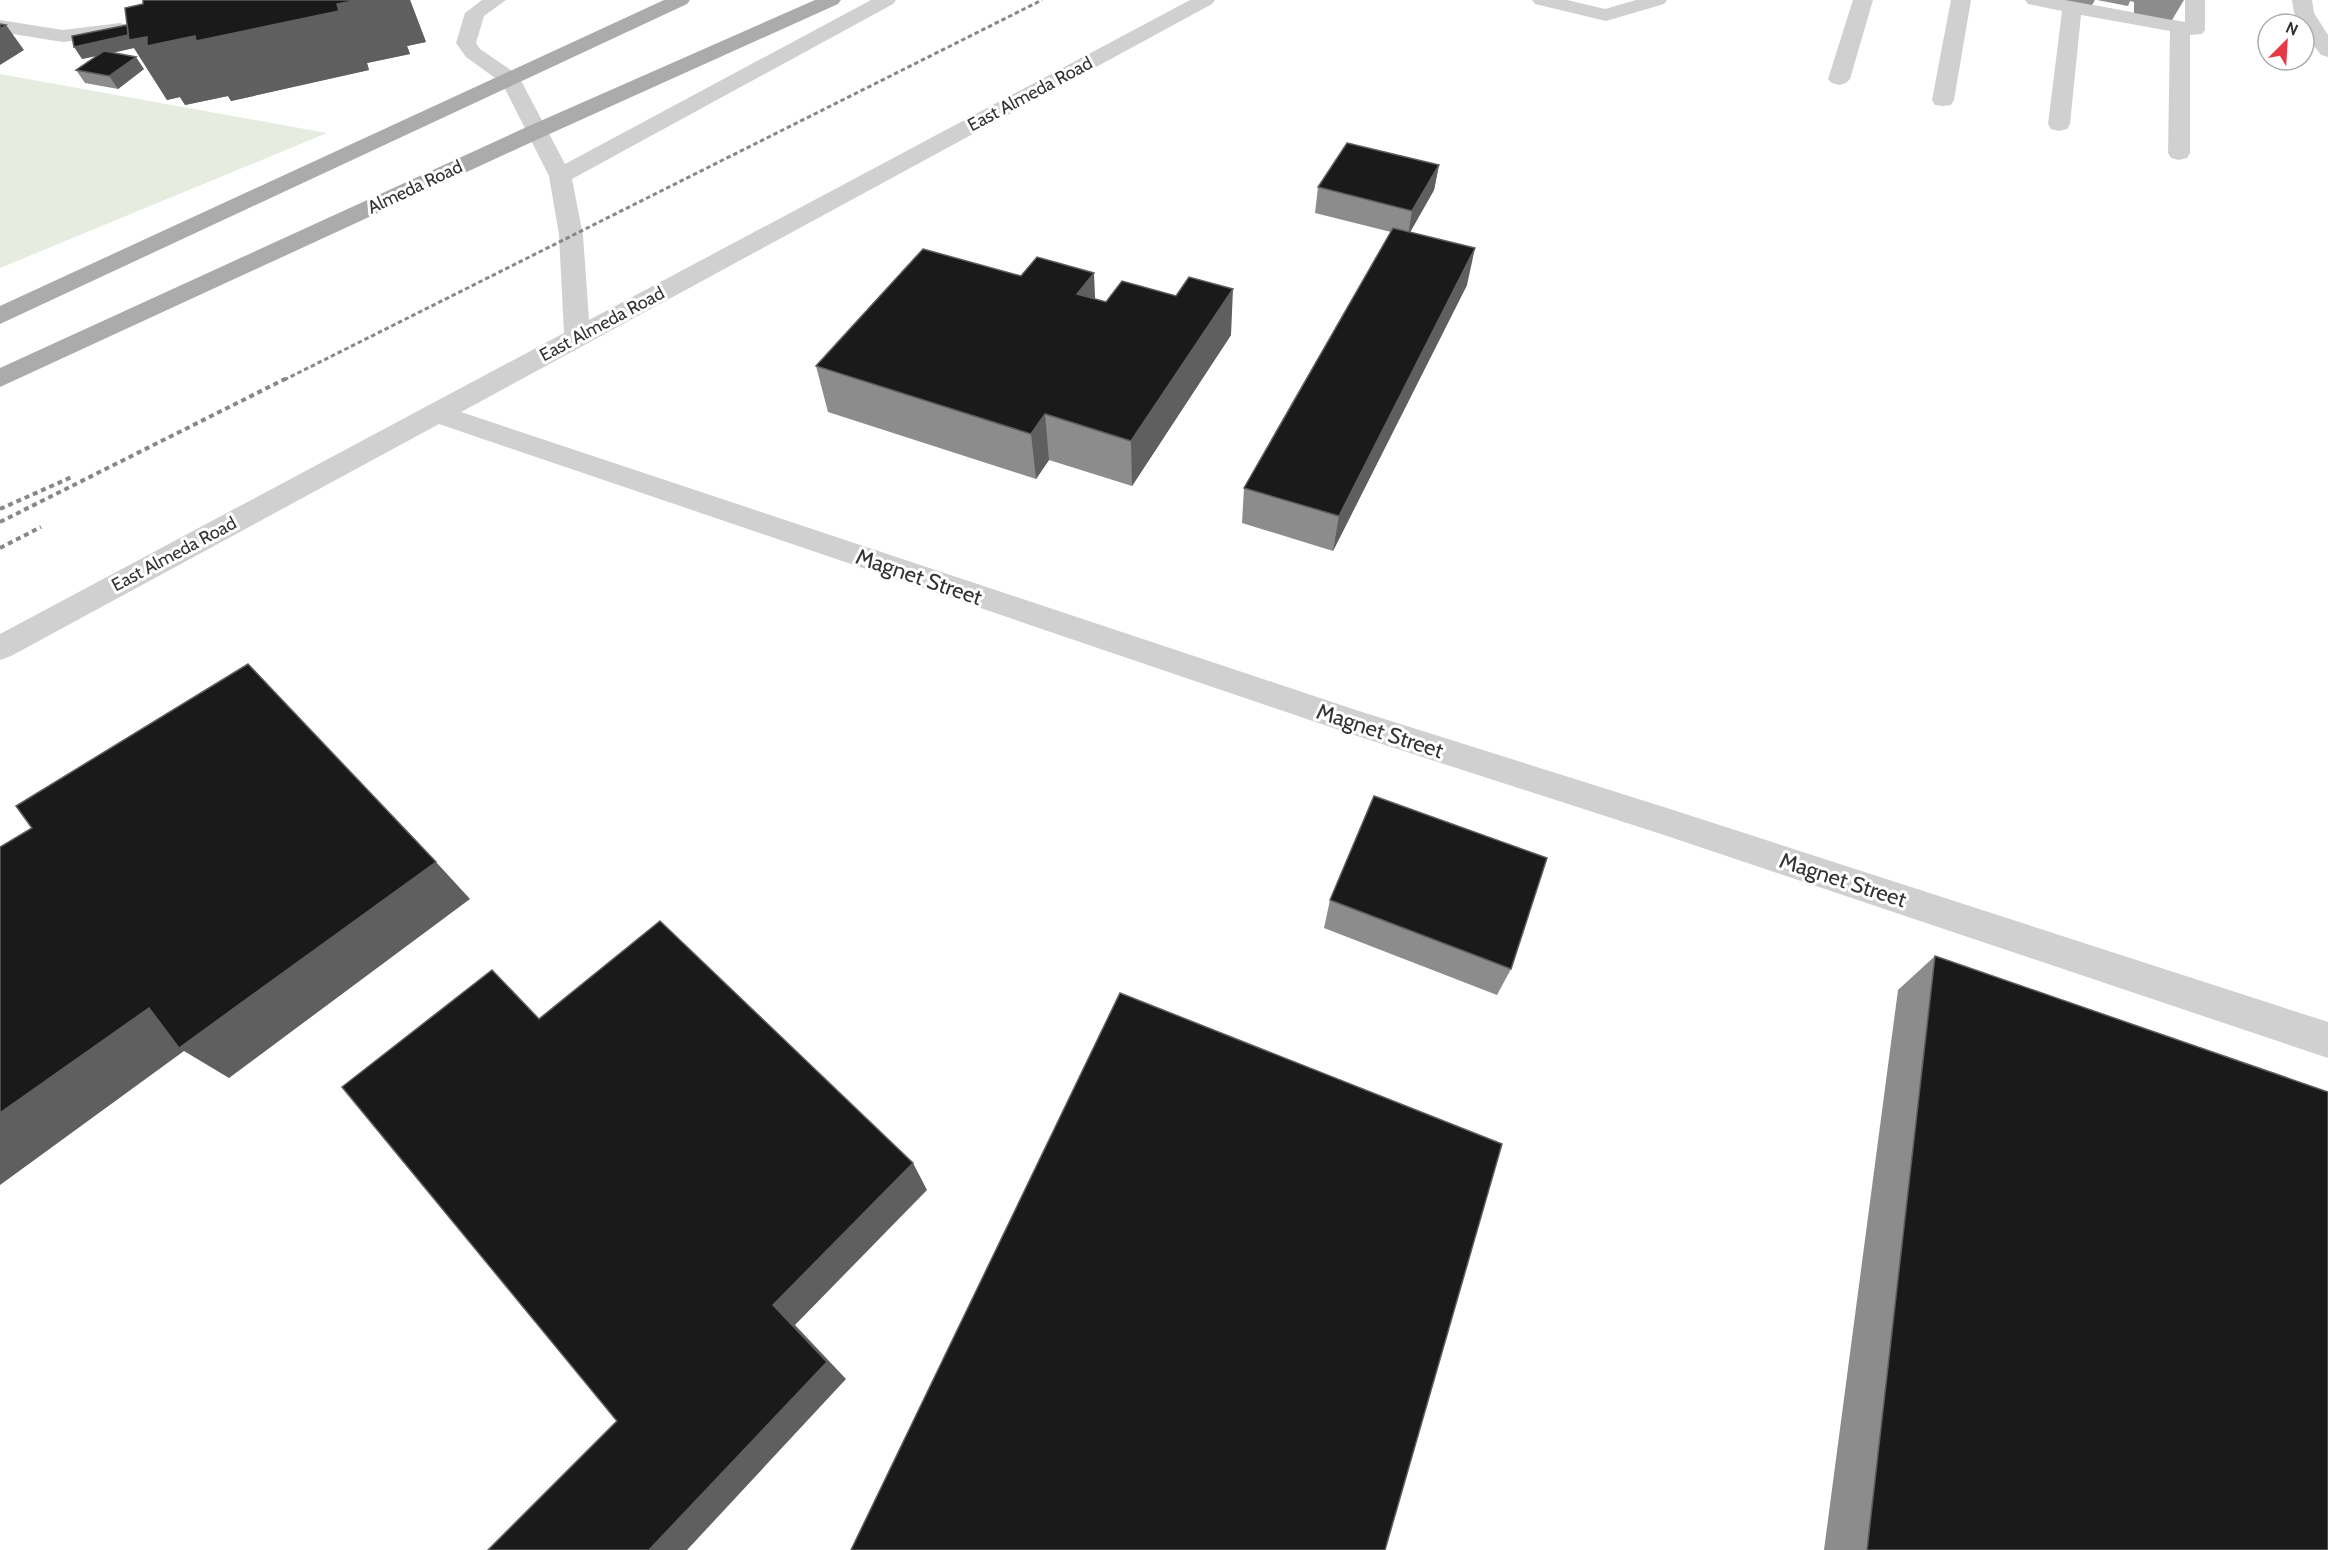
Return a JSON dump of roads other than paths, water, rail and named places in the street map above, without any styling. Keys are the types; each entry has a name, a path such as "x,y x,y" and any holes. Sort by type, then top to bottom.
{"main road":[{"path":"0,316 680,0"},
{"name":"Almeda Road","path":"0,378 537,131 831,0"}],"street":[{"path":"496,0 475,13 467,37 469,48 511,79 560,176 571,235 577,337"},
{"path":"560,176 886,0"},
{"name":"East Almeda Road","path":"0,648 1205,0"},
{"path":"1542,0 1605,15 1657,0"},
{"path":"1839,79 1863,0"},
{"path":"1943,100 1962,0"},
{"path":"2035,0 2195,30 2195,0"},
{"path":"2302,0 2304,13 2328,51"},
{"path":"455,4 475,13"},
{"path":"2059,124 2072,7"},
{"path":"0,26 63,36 104,32 139,25"},
{"path":"2179,153 2180,27"},
{"name":"Magnet Street","path":"436,413 1347,720 1678,826 2328,1040"}],"railway":[{"path":"284,380 1042,0"},
{"path":"0,522 287,378"},
{"path":"0,509 74,476"},
{"path":"0,548 41,527"}]}
